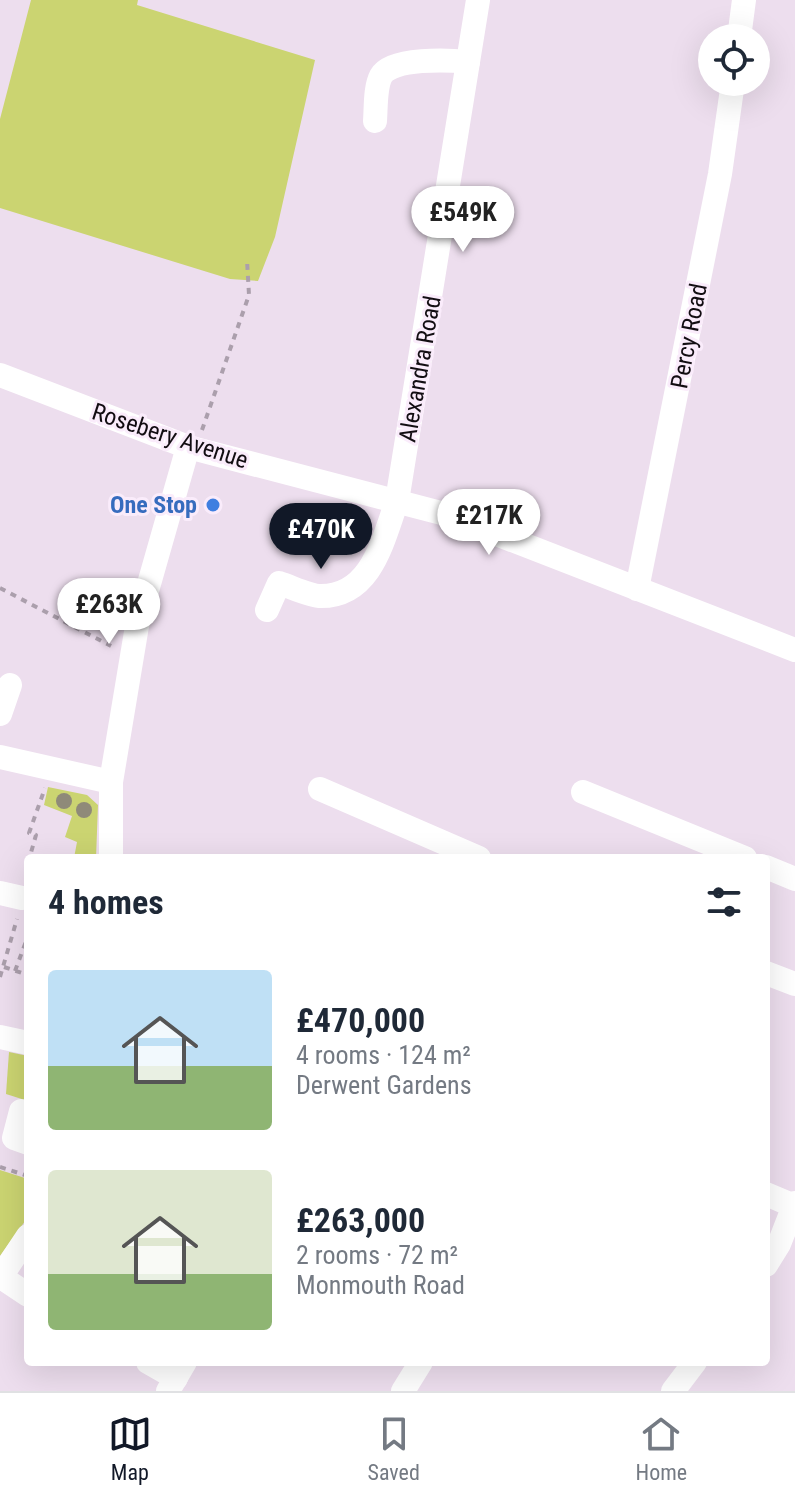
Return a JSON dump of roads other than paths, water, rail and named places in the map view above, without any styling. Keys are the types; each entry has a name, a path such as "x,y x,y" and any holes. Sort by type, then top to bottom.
{"street":[{"name":"Alexandra Road","path":"267,610 279,583 321,596 356,586 374,563 397,501 478,0"},
{"path":"741,24 744,0"},
{"path":"375,121 381,77 388,69 415,62 468,62"},
{"name":"Percy Road","path":"637,589 720,174 731,96"},
{"name":"Rosebery Avenue","path":"0,375 192,448 445,514 795,650"},
{"path":"111,854 111,782 131,657 192,448"},
{"path":"0,714 10,685"},
{"path":"0,757 111,782"},
{"path":"320,789 462,854"},
{"path":"583,792 735,854"},
{"path":"770,869 795,879"},
{"path":"770,975 795,984"},
{"path":"0,1037 24,1042"},
{"path":"21,1111 14,1138 24,1142"},
{"path":"770,1195 794,1204 770,1256"},
{"path":"24,1242 0,1278 24,1293"},
{"path":"156,1366 177,1377"},
{"path":"403,1391 419,1366"},
{"path":"673,1391 692,1366"}],"place":[{"name":"One Stop","path":"213,505"}]}
